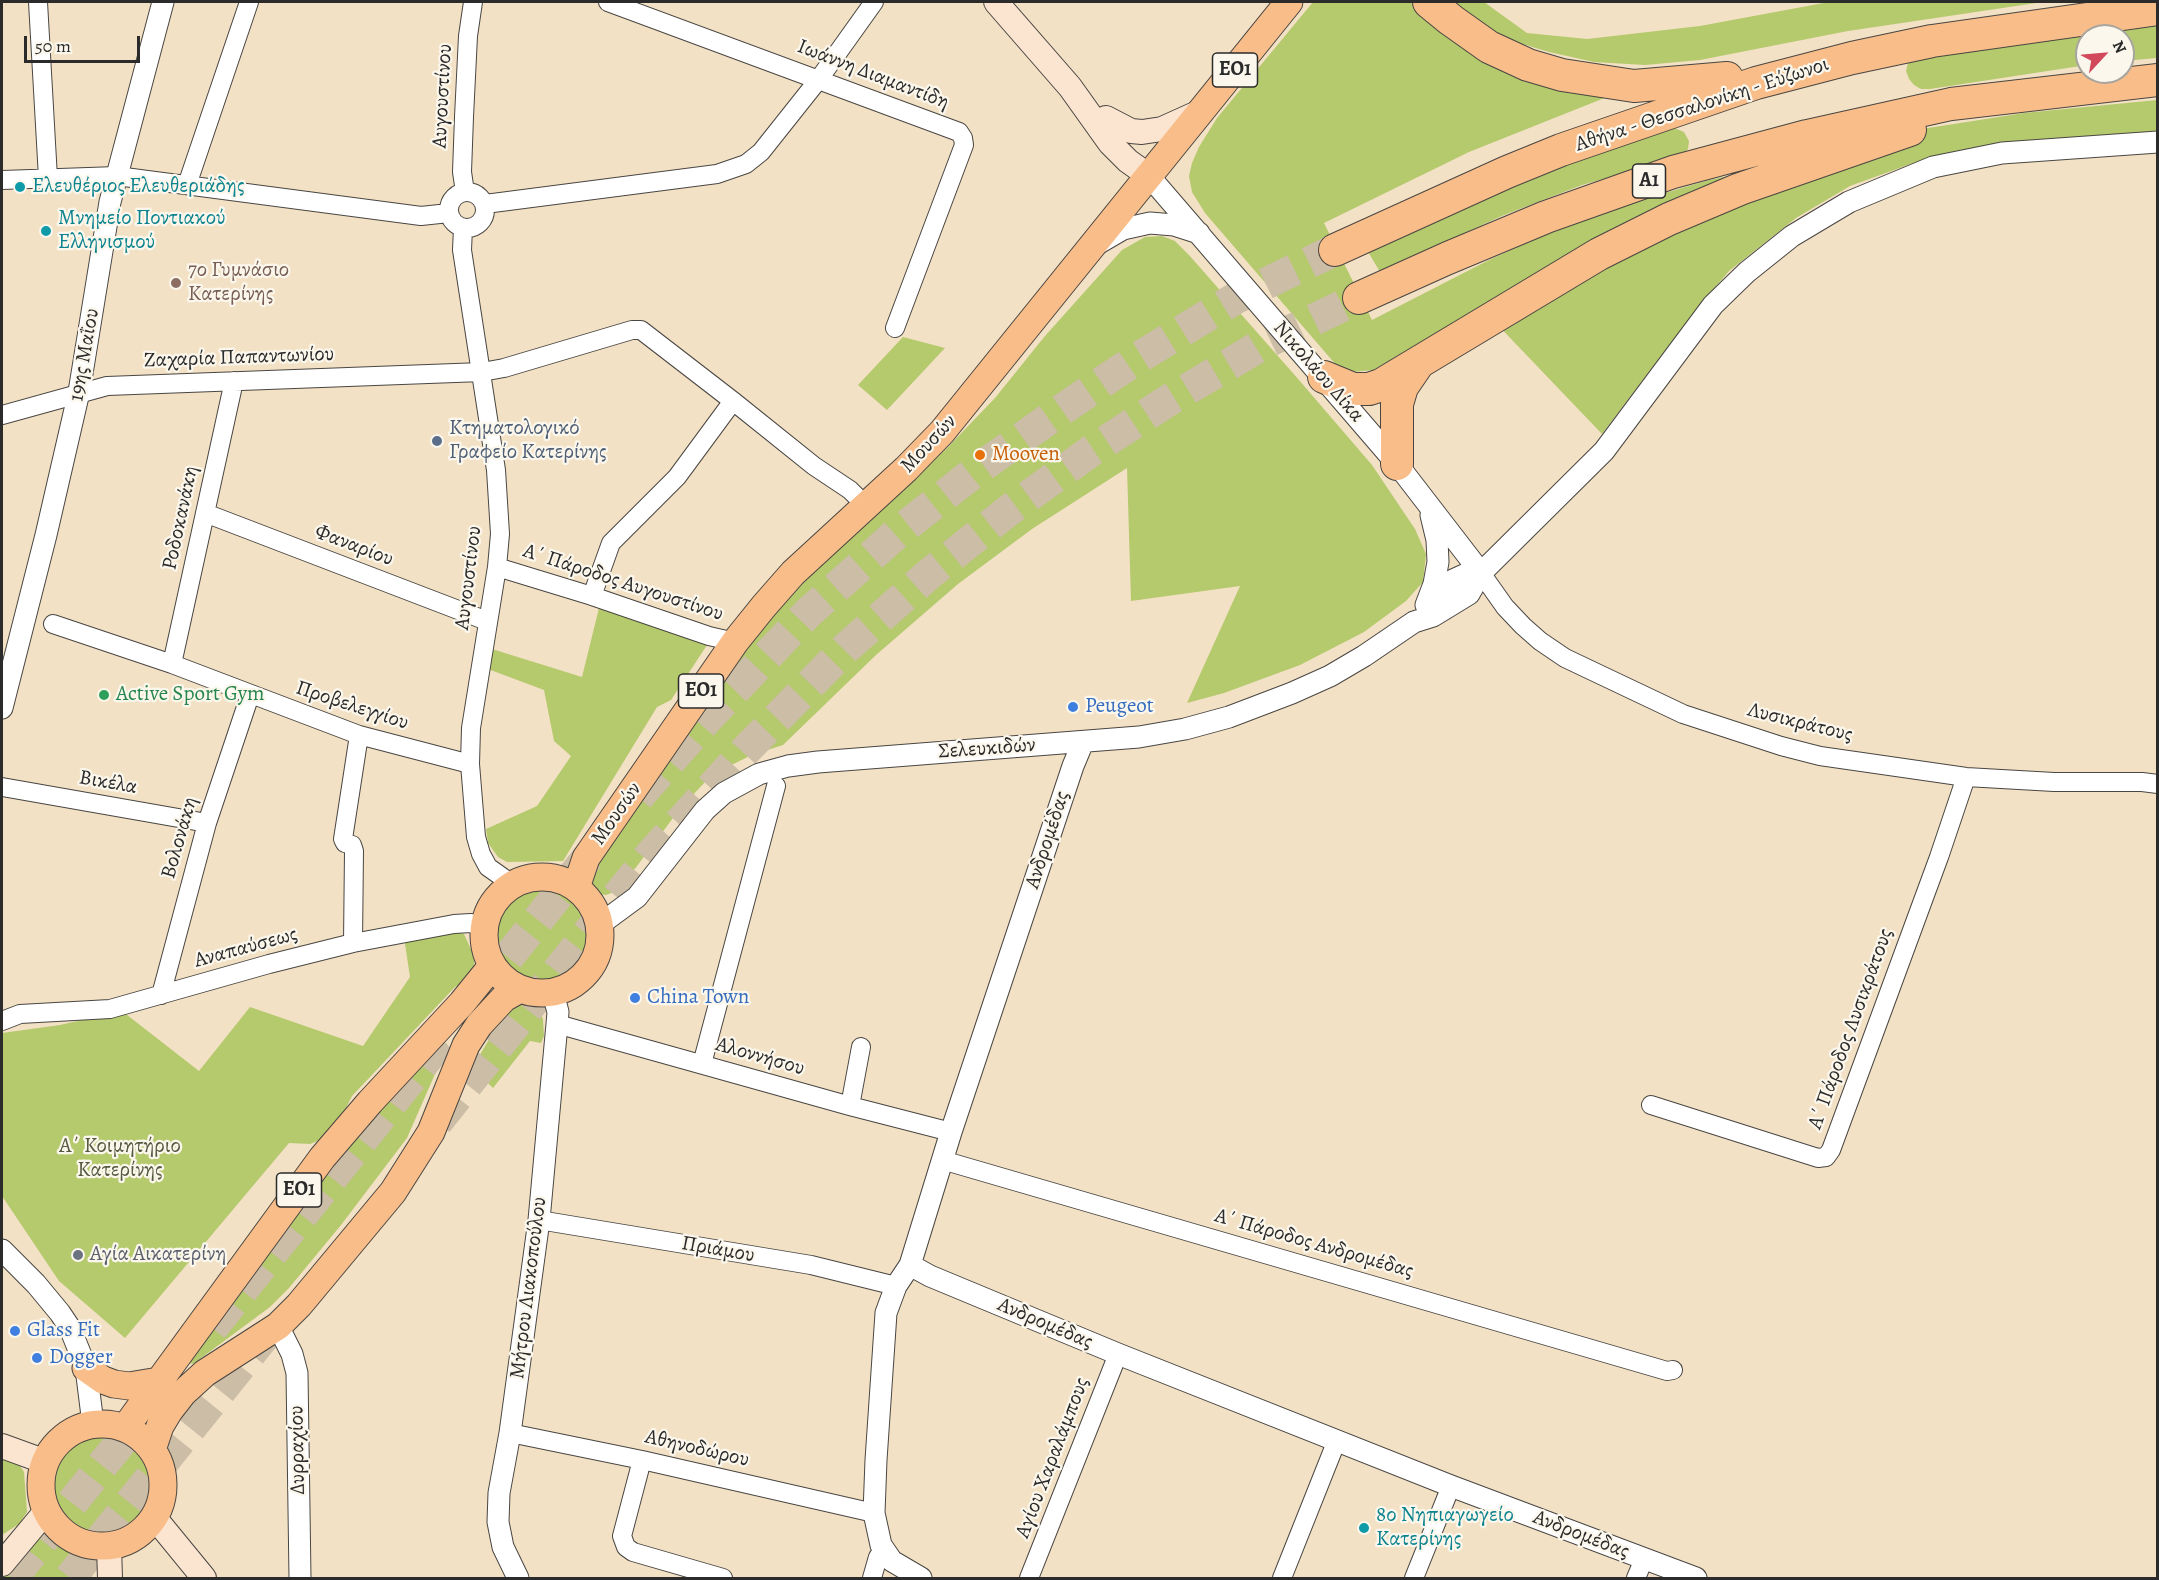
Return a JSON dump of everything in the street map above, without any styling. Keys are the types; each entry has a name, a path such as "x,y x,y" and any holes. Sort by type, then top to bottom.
{"highway":[{"path":"1429,2 1490,47 1528,65 1562,75 1634,86 1732,78 1756,82"},
{"name":"Αθήνα - Θεσσαλονίκη - Εύζωνοι","path":"1335,250 1561,150 1756,82 1923,42 2157,9"},
{"name":"Α1","path":"1359,298 1546,217 1673,172 1819,133 1951,104 2157,80"},
{"path":"1324,377 1353,389 1370,389 1393,380 1599,254 1669,219 1740,189 1916,128 1934,118 1951,104"},
{"path":"1397,464 1397,404 1402,387 1418,364"}],"main road":[{"name":"Νικολάου Δίκα","path":"996,2 1070,87 1110,143 1128,161 1149,176"},
{"name":"Μουσών","path":"576,888 586,858 735,642 793,573 942,432 1289,2"},
{"name":"Νικολάου Δίκα","path":"1070,87 1106,118 1134,151 1149,176"},
{"path":"1106,118 1131,131 1142,132 1162,129 1202,111"},
{"path":"538,877 558,879 576,888 591,904 599,925 599,947 590,968 574,984 553,993 536,993 520,989 500,976 492,966 485,948 483,928 493,903 501,892 524,879 538,877"},
{"name":"ΕΟ1","path":"125,1428 322,1158 370,1102 430,1040 482,981 492,966"},
{"path":"152,1450 160,1426 183,1393 205,1373 278,1326 300,1305 393,1192 431,1132 466,1045 479,1025 504,998 520,989"},
{"path":"86,1368 103,1380 114,1384 129,1386 159,1381"},
{"path":"109,1424 125,1428 145,1441 152,1450 160,1466 163,1483 161,1501 154,1517 142,1531 127,1541 109,1546 90,1545 72,1538 57,1526 47,1510 42,1494 42,1478 53,1448 64,1437 78,1429 109,1424"},
{"path":"2,1446 46,1462"},
{"path":"2,1564 47,1510"},
{"path":"154,1517 204,1578"},
{"path":"109,1546 110,1578"}],"street":[{"path":"38,2 48,178"},
{"name":"19ης Μαΐου","path":"2,708 79,392 110,202 163,2"},
{"path":"187,185 249,2"},
{"name":"Αυγουστίνου","path":"465,192 462,172 464,117 468,36 473,2"},
{"name":"Ιωάννη Διαμαντίδη","path":"608,2 632,6 959,132 964,145 895,328"},
{"path":"484,204 717,174 746,164 761,152 819,79 874,2"},
{"path":"1480,573 1604,451 1713,305 1747,272 1792,236 1849,202 1933,167 2002,153 2157,142"},
{"path":"2,180 117,176 422,216 449,213"},
{"name":"Νικολάου Δίκα","path":"1149,176 1397,464 1480,573"},
{"path":"465,192 477,195 484,204 483,221 474,228 463,228 453,223 449,213 451,202 459,194 465,192"},
{"path":"1091,249 1110,236 1135,225 1162,223 1200,234"},
{"name":"Αυγουστίνου","path":"463,228 462,250 500,504 498,567 487,621 471,728 470,764 476,837 481,854 488,867 512,884"},
{"name":"Ζαχαρία Παπαντωνίου","path":"2,415 107,386 482,372 632,330 641,330 733,401"},
{"name":"Ροδοκανάκη","path":"172,664 234,381"},
{"path":"592,596 611,543 677,477 733,401 814,466 861,511"},
{"path":"1423,498 1435,529 1438,562 1434,584 1426,605"},
{"name":"Φαναρίου","path":"205,513 487,621"},
{"name":"Α΄ Πάροδος Αυγουστίνου","path":"498,567 709,636 735,642"},
{"name":"Σελευκιδών","path":"599,925 637,897 705,810 724,793 759,774 788,766 818,762 1139,737 1185,729 1229,717 1330,676 1414,622 1433,616 1462,599 1474,588 1480,573 1464,575 1453,580 1426,605 1414,622"},
{"name":"Λυσικράτους","path":"1480,573 1511,613 1553,651 1683,714 1781,746 1820,756 1965,777 2157,784"},
{"name":"Προβελεγγίου","path":"53,624 172,664 358,735 470,764"},
{"name":"Βολονάκη","path":"161,995 207,823 250,695"},
{"path":"353,944 354,851 351,845 345,843 343,839 358,735"},
{"name":"Ανδρομέδας","path":"1083,742 1072,766 951,1132 910,1265 930,1276 1118,1354 1451,1486 1640,1569 1696,1578"},
{"name":"Α΄ Πάροδος Λυσικράτους","path":"1651,1105 1818,1158 1826,1157 1831,1150 1939,858 1965,777"},
{"path":"702,1064 776,786"},
{"name":"Βικέλα","path":"2,787 207,823"},
{"name":"Αναπαύσεως","path":"2,1021 20,1014 110,1009 268,964 454,924 471,923 483,928"},
{"name":"Μήτρου Λιακοπούλου","path":"518,1578 503,1547 498,1522 499,1493 510,1433 539,1220 558,1012 553,993"},
{"name":"Αναπαύσεως","path":"2,1007 20,1014"},
{"name":"Αλοννήσου","path":"557,1024 951,1132"},
{"path":"850,1106 861,1047"},
{"name":"Α΄ Πάροδος Ανδρομέδας","path":"942,1160 1667,1371 1673,1370"},
{"name":"Πριάμου","path":"539,1220 811,1265 896,1286"},
{"path":"2,1250 36,1284 70,1328 86,1368 93,1425"},
{"path":"910,1265 896,1286 886,1313 874,1513 881,1545 892,1561 921,1578"},
{"name":"Δυρραχίου","path":"278,1326 292,1354 297,1373 300,1578"},
{"name":"Αγίου Χαραλάμπους","path":"1029,1578 1118,1354"},
{"name":"Αθηνοδώρου","path":"510,1433 642,1460 874,1513"},
{"path":"1282,1578 1337,1440"},
{"path":"642,1460 622,1536 626,1547 633,1552 723,1578"},
{"path":"1414,1578 1451,1486"},
{"path":"872,1578 878,1557 886,1552"}],"green space":[{"path":"1313,2 1419,2 1612,95 1469,152 1324,223 1372,320 1489,260 1551,232 1611,209 1709,180 1801,161 1564,263 1373,370 1352,372 1337,366 1205,213 1192,192 1189,176 1199,147 1217,118"},
{"path":"1446,2 1484,2 1527,33 1587,39 1700,26 1829,2 2043,2 1848,31 1700,60 1645,65 1594,62 1549,52 1496,36"},
{"path":"2157,21 2157,58 2135,60 2135,24"},
{"path":"2075,33 2075,67 1930,89 1921,89 1909,79 1906,71 1908,63 1914,58"},
{"path":"2157,100 2157,132 1988,147 1927,158 1850,186 1796,218 1729,271 1691,316 1602,434 1492,319 1609,245 1909,131 2024,113"},
{"path":"1672,127 1684,132 1689,141 1688,149 1682,156 1582,185 1504,215 1380,272 1367,250 1490,190"},
{"path":"1162,236 1175,241 1189,255 1372,465 1415,529 1426,554 1423,582 1406,601 1364,632 1300,665 1224,693 1187,703 1240,586 1131,601 1127,468 1032,529 958,584 876,655 783,745 752,755 721,770 705,782 679,810 619,890 606,895 599,894 590,878 591,868 774,608 870,515 947,448 995,398 1045,336 1122,250 1145,237"},
{"path":"903,337 945,348 887,410 858,385"},
{"path":"599,608 707,645 671,700 657,707 563,861 507,862 498,857 488,843 486,829 537,806 571,756 554,741 544,690 488,669 492,649 582,677"},
{"path":"541,886 559,890 575,900 585,916 589,934 585,952 575,968 559,978 541,982 523,978 507,968 497,952 493,934 497,916 507,900 523,890"},
{"name":"Α΄ Κοιμητήριο Κατερίνης","path":"453,930 464,934 474,956 474,971 469,980 455,987 352,1096 323,1139 310,1144 289,1143 125,1338 59,1281 2,1196 2,1033 60,1025 122,1011 199,1071 250,1007 363,1046 410,977 404,937"},
{"path":"522,996 537,1005 543,1019 544,1036 541,1043 530,1041 493,1088 472,1068 500,1021"},
{"path":"447,1043 448,1050 407,1138 341,1225 289,1288 270,1307 193,1364 189,1363 257,1251 403,1083"},
{"path":"98,1434 117,1438 134,1449 145,1466 149,1485 145,1504 134,1521 117,1532 98,1536 79,1532 62,1521 51,1504 47,1485 51,1466 62,1449 79,1438"},
{"path":"2,1457 19,1464 24,1472 27,1512 19,1524 2,1535"},
{"path":"42,1535 65,1550 92,1558 90,1578 2,1578 2,1571"}],"tunnel":[{"path":"638,797 707,719 808,613 897,533 978,469 1138,358 1236,298 1335,250"},
{"path":"437,1122 653,852 744,752 845,649 928,575 1008,511 1091,451 1166,402 1263,344 1359,298"},
{"path":"478,995 589,856"},
{"path":"212,1328 445,1036"},
{"path":"70,1578 266,1334"},
{"path":"12,1578 149,1407"}],"place":[{"name":"Ελευθέριος Ελευθεριάδης","path":"20,187"},
{"name":"Μνημείο Ποντιακού Ελληνισμού","path":"46,231"},
{"name":"7ο Γυμνάσιο Κατερίνης","path":"176,283"},
{"name":"Κτηματολογικό Γραφείο Κατερίνης","path":"437,441"},
{"name":"Mooven","path":"980,455"},
{"name":"Active Sport Gym","path":"104,695"},
{"name":"Peugeot","path":"1073,707"},
{"name":"China Town","path":"635,998"},
{"name":"Αγία Αικατερίνη","path":"78,1255"},
{"name":"Glass Fit","path":"15,1331"},
{"name":"Dogger","path":"37,1358"},
{"name":"8ο Νηπιαγωγείο Κατερίνης","path":"1364,1528"}]}
